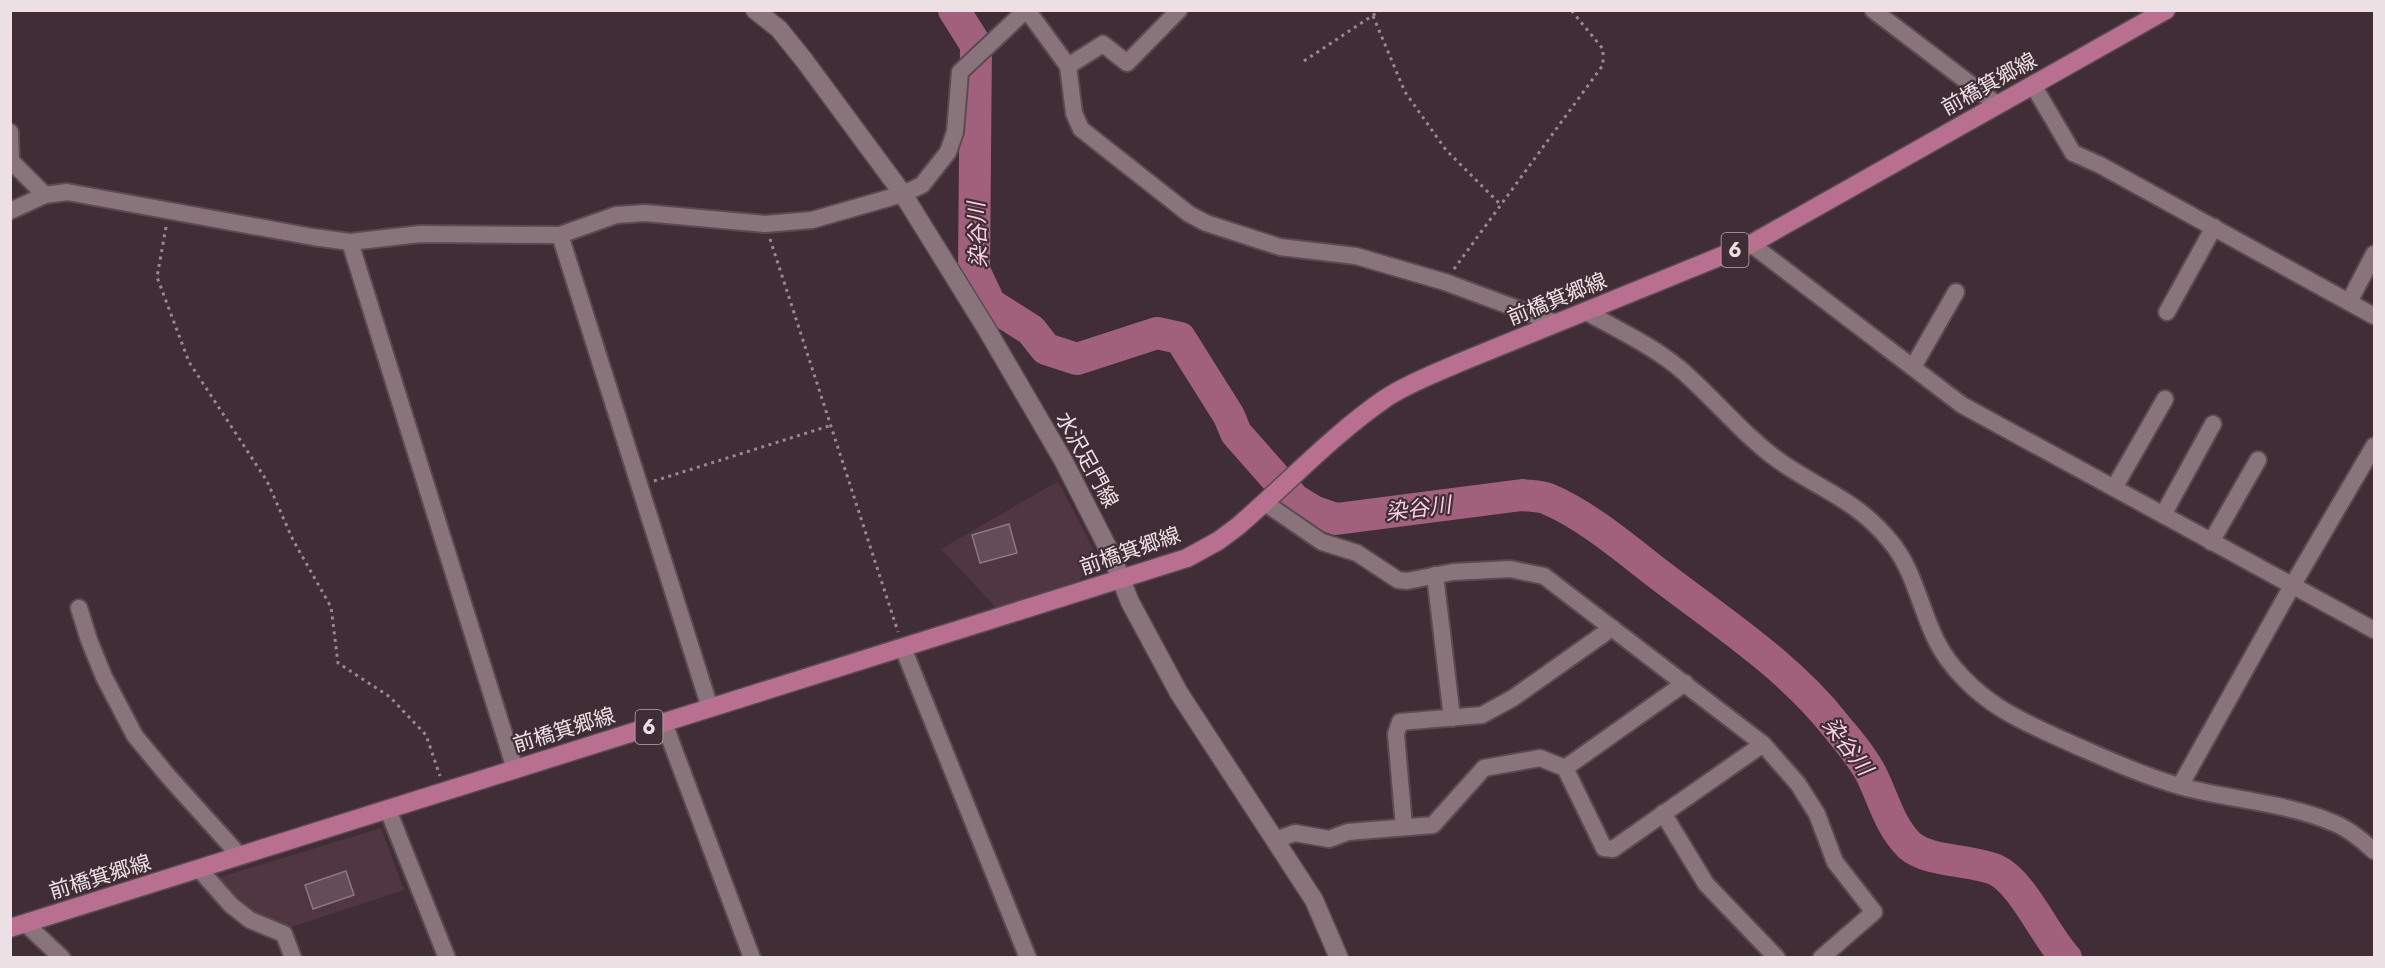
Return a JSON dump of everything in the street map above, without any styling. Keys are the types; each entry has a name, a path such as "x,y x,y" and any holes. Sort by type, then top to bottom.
{"main road":[{"name":"水沢足門線","path":"755,10 779,29 804,60 903,194 986,328 1063,460 1112,554 1130,602 1179,693 1314,900 1339,957"},
{"name":"前橋箕郷線","path":"18,926 1187,558 1218,542 1349,426 1388,397 1422,379 1751,244 2166,10"}],"street":[{"path":"10,211 45,195 68,192 350,242 420,234 560,235 616,215 645,213 765,224 812,220 903,194 922,185 948,152 955,132 960,72 1027,10 1068,66 1074,113 1081,129 1189,214 1206,223 1280,247 1356,256 1445,282 1556,323"},
{"path":"1068,66 1103,44 1127,63 1179,10"},
{"path":"1873,10 1998,105"},
{"path":"2033,85 2073,153 2100,165 2374,316"},
{"path":"10,132 11,161 45,195"},
{"path":"2167,312 2214,227"},
{"path":"560,235 710,708"},
{"path":"350,242 515,769"},
{"path":"1751,244 1962,405 2374,630"},
{"path":"2349,302 2374,254"},
{"path":"1913,367 1956,291"},
{"path":"1585,311 1679,369 1759,445 1779,460 1850,502 1872,521 1892,543 1907,568 1936,640 1948,660 1969,684 1999,708 2043,731 2113,762 2180,786 2303,812 2335,823 2360,838 2374,851"},
{"path":"2114,488 2165,399"},
{"path":"2163,515 2213,424"},
{"path":"2180,786 2292,586 2374,446"},
{"path":"2211,542 2258,460"},
{"path":"1268,500 1322,542 1357,553 1398,580 1407,581 1453,572 1510,569 1544,576 1763,744 1798,784 1817,814 1835,862 1874,912 1821,957"},
{"path":"1435,575 1452,718"},
{"path":"79,608 88,640 104,677 135,736 240,856"},
{"path":"1404,827 1396,734 1400,722 1482,715 1514,698 1612,628"},
{"path":"903,648 1028,957"},
{"path":"1565,768 1685,683"},
{"path":"664,723 752,957"},
{"path":"1275,840 1295,833 1329,838 1348,832 1433,825 1484,768 1540,758 1565,768 1604,848 1613,849 1763,744"},
{"path":"388,810 447,957"},
{"path":"1663,813 1706,884 1777,957"},
{"path":"200,870 231,905 250,920 284,934 293,957"},
{"path":"18,926 62,957"}],"path":[{"path":"1304,61 1382,10"},
{"path":"1445,282 1603,65 1603,50 1571,10"},
{"path":"1373,16 1405,92 1446,150 1500,204"},
{"path":"169,211 158,277 189,362 267,481 293,540 331,607 338,663 390,697 426,735 446,791"},
{"path":"765,224 903,648"},
{"path":"640,485 832,425"}],"shaded area":[{"path":"1058,481 1095,552 1080,580 1074,586 999,611 941,549"},
{"path":"381,828 404,890 289,928 254,915 232,899 217,878"}],"building":[{"path":"1009,524 1017,553 980,563 972,535"},
{"path":"346,871 354,895 313,909 305,885"}],"waterway":[{"name":"染谷川","path":"954,10 976,45 974,270 990,304 1031,330 1046,349 1077,359 1157,333 1180,338 1229,416 1236,433 1295,500 1313,511 1336,519 1522,495 1545,498 1578,515 1607,534 1776,664 1817,704 1861,758 1870,771 1892,822 1902,838 1917,851 1939,858 1986,867 2006,877 2024,897 2066,958"}]}
